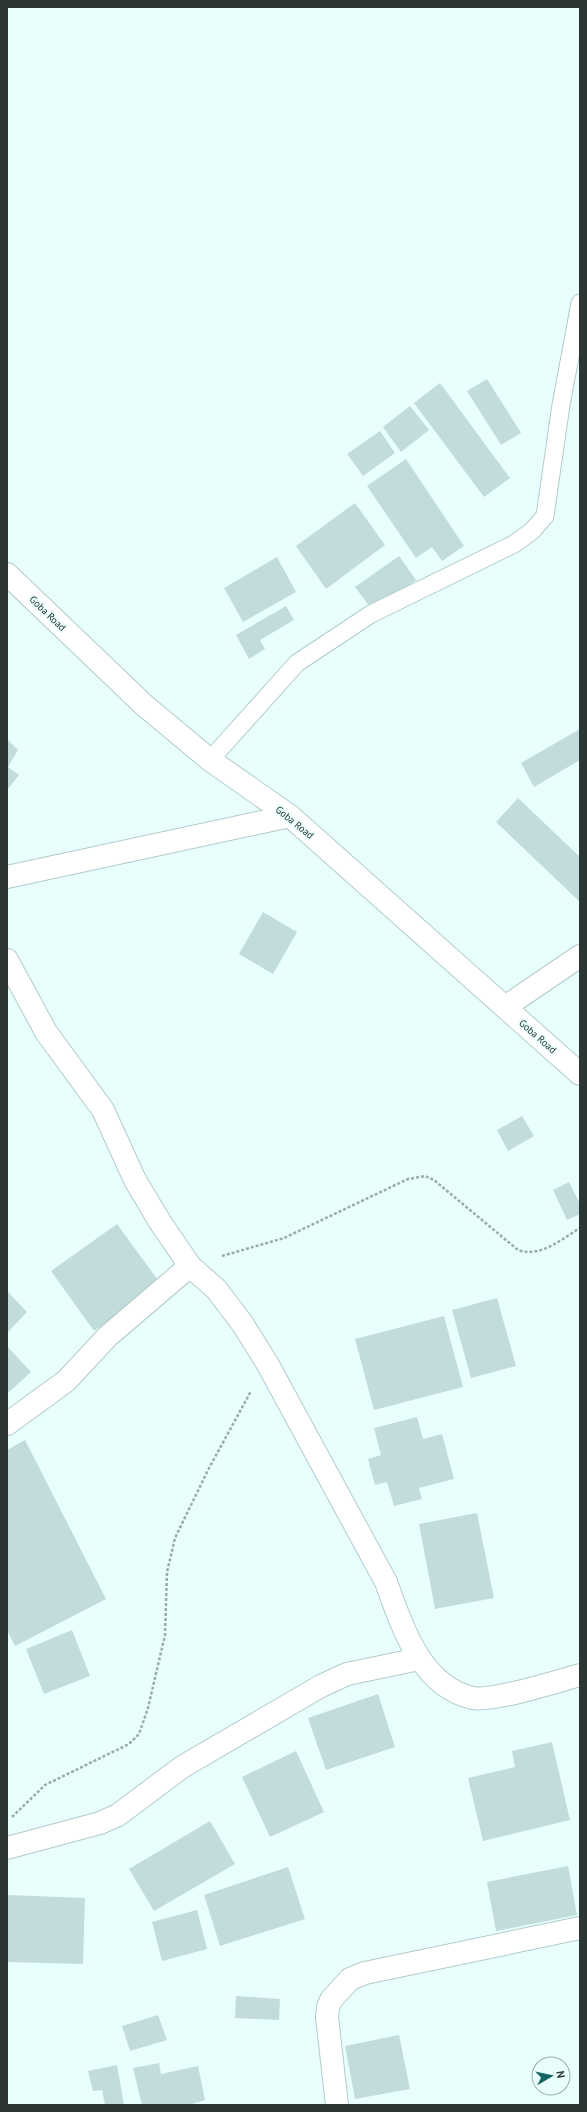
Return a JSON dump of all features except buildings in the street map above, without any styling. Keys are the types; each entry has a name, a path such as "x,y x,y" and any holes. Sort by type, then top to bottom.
{"street":[{"name":"Goba Road","path":"7,574 144,705 210,760 290,816 580,1074"},
{"path":"7,877 290,816"},
{"path":"505,1007 580,956"},
{"path":"7,960 46,1032 103,1110 135,1180 160,1222 190,1266 216,1289 242,1323 267,1363 386,1582 398,1615 419,1659 431,1673 447,1686 474,1698 498,1696 580,1675"},
{"path":"7,1424 66,1381 108,1336 190,1266"},
{"path":"7,1848 100,1822 118,1815 182,1767 320,1686 347,1674 419,1659"},
{"path":"337,2105 327,2012 331,2000 350,1979 365,1973 580,1928"}],"lane":[{"path":"210,760 297,663 371,614 514,544 532,531 545,516 561,405 580,303"}],"path":[{"path":"190,1266 284,1238 398,1182 418,1176 426,1176 434,1180 518,1250 526,1253 534,1253 545,1249 580,1228"},
{"path":"7,1823 45,1785 130,1744 139,1734 148,1708 165,1635 167,1572 175,1538 208,1470 267,1363"}]}
